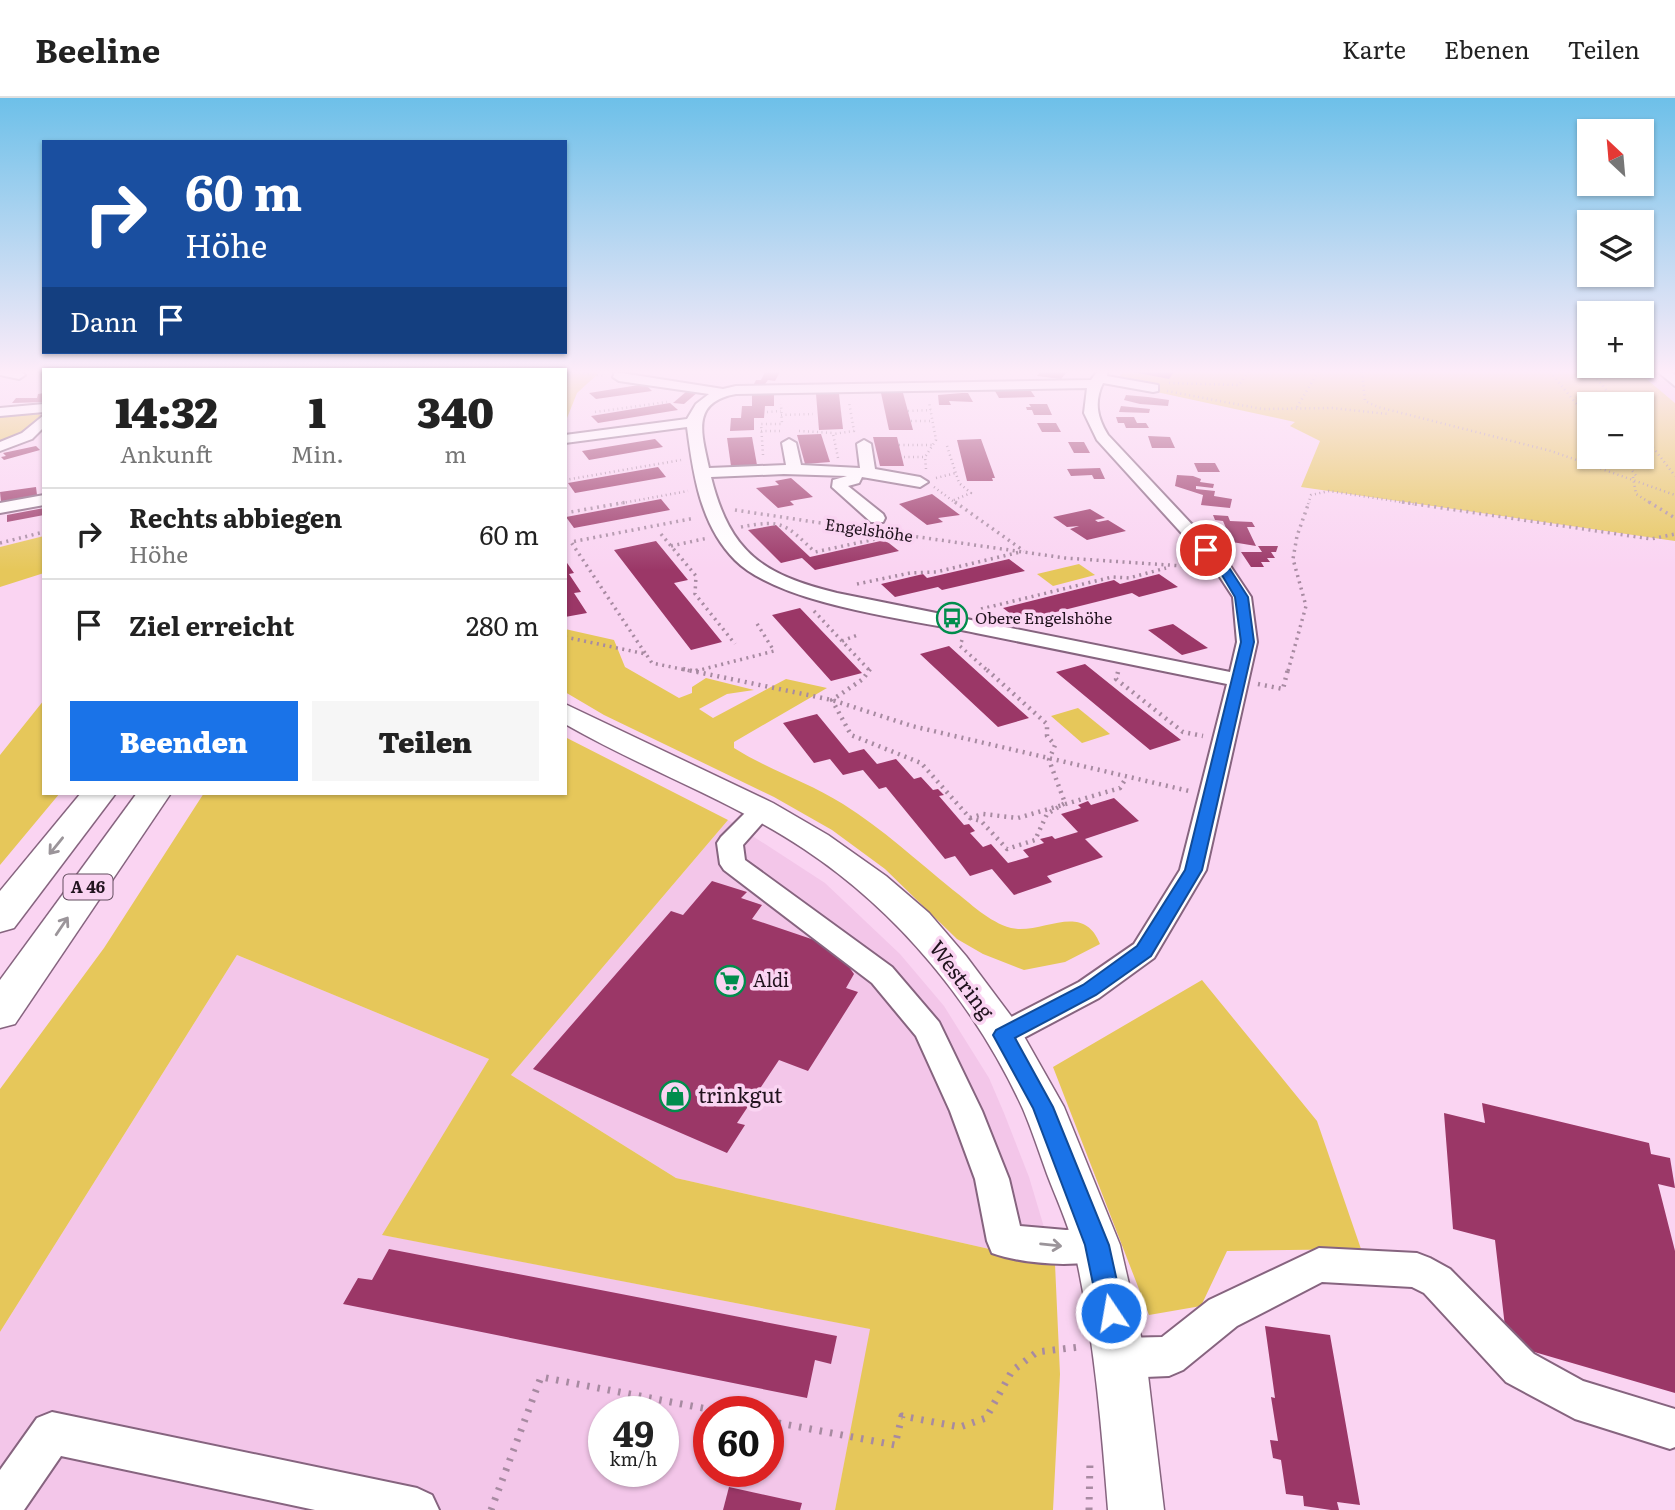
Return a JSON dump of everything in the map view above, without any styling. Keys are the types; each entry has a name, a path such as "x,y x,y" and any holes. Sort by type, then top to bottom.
{"highway":[{"name":"A 46","path":"0,918 97,795"},
{"name":"A 46","path":"0,1012 153,795"}],"main road":[{"name":"Westring","path":"567,713 609,737 762,810 816,842 874,884 916,922 953,966 1003,1035 1043,1107 1097,1245 1100,1353 1136,1510"}],"street":[{"path":"0,447 22,438"},
{"path":"695,438 698,473 719,522 743,558 763,572 829,597 1240,680"},
{"path":"794,438 794,470"},
{"path":"1003,1035 1089,990 1144,951 1193,870 1247,642 1246,618 1241,597 1223,568 1103,438"},
{"path":"849,475 864,443"},
{"path":"698,473 813,470 920,482"},
{"path":"849,475 853,480 839,483 840,487 877,527"},
{"path":"0,509 42,500"},
{"path":"762,810 730,843 733,864 882,975 928,1030 966,1111 992,1179 1005,1241 1066,1247 1097,1245"},
{"path":"1100,1353 1169,1356 1223,1313 1319,1265 1417,1270 1437,1281 1520,1368 1575,1399 1671,1428"},
{"path":"0,1507 52,1433 417,1510"}],"path":[{"path":"761,438 766,470"},
{"path":"835,438 849,475"},
{"path":"920,482 926,472 925,457 936,438"},
{"path":"1504,438 1580,458 1675,495"},
{"path":"899,445 933,445"},
{"path":"947,446 959,483 971,493 953,500"},
{"path":"1654,449 1675,476"},
{"path":"904,457 925,457"},
{"path":"1631,469 1641,480"},
{"path":"567,481 698,473"},
{"path":"567,512 698,473"},
{"path":"1633,477 1636,494 1675,518"},
{"name":"Engelshöhe","path":"920,482 938,488 1025,551"},
{"path":"1240,680 1283,689 1306,606 1293,559 1297,536 1311,495 1329,491 1651,539 1664,539 1675,534"},
{"path":"671,546 719,522"},
{"path":"898,534 815,552 784,524 719,522 568,543 652,663 832,700 912,726 1210,796"},
{"name":"Engelshöhe","path":"719,522 877,527 898,534 1109,563 1223,568"},
{"path":"0,543 42,532"},
{"path":"661,534 696,576 695,594 735,644"},
{"path":"832,700 863,679 871,670 809,606 853,585 910,573 936,572 1025,551"},
{"name":"Engelshöhe","path":"972,627 982,617 975,610 1112,577 1129,578 1173,566"},
{"path":"694,671 774,651 755,622"},
{"path":"972,627 960,646 1047,724 1047,736 1055,745 1049,760 1065,803"},
{"path":"842,640 860,634"},
{"path":"567,637 646,654"},
{"path":"1122,656 1115,679 1183,732 1225,741"},
{"path":"832,700 851,735 920,763 970,818 981,821 1007,849 1035,840 1047,814 1065,803"},
{"path":"970,818 983,814 1018,818 1120,788 1126,778"},
{"path":"784,1424 895,1445 902,1416 960,1427 986,1418 1012,1371 1037,1352 1100,1353"},
{"path":"491,1510 541,1377 693,1406"}],"shaded area":[{"path":"0,438 21,438 21,438 0,444"},
{"path":"1314,438 1577,438 1577,469 1654,469 1654,438 1675,438 1675,541 1301,487 1320,441"},
{"path":"42,536 42,574 0,587 0,547"},
{"path":"1079,564 1095,575 1053,586 1037,574"},
{"path":"567,629 614,640 625,667 679,698 692,693 692,687 706,678 754,690 727,694 699,709 713,718 786,679 827,688 734,742 734,748 830,796 858,814 987,917 1011,928 1023,929 1073,921 1093,931 1100,944 1065,962 1024,970 983,954 957,939 885,869 832,830 774,797 604,715 567,693"},
{"path":"42,702 42,795 58,795 0,865 0,755"},
{"path":"1078,708 1110,734 1082,743 1051,716"},
{"path":"567,738 728,820 511,1075 676,1178 1055,1264 1060,1374 1053,1510 835,1510 870,1329 382,1235 489,1059 237,955 0,1332 0,1089 104,948 203,795 567,795"},
{"path":"728,820 825,883 900,954 944,1006 989,1078 1029,1177 1055,1264 676,1178 511,1075"},
{"path":"237,955 489,1059 383,1235 871,1329 835,1510 0,1510 0,1332"},
{"path":"1202,980 1317,1121 1361,1249 1227,1251 1201,1306 1149,1315 1053,1067"}],"building":[{"path":"727,438 752,438 757,465 731,466"},
{"path":"798,438 822,438 830,462 805,464"},
{"path":"873,438 897,438 904,466 880,466"},
{"path":"1149,438 1170,438 1175,448 1152,448"},
{"path":"655,439 663,447 589,460 582,451"},
{"path":"981,439 995,478 992,478 993,481 967,481 957,440"},
{"path":"1068,442 1084,442 1090,453 1074,453"},
{"path":"36,446 40,450 4,460 1,457 6,456 3,453"},
{"path":"1194,463 1215,463 1220,472 1198,472"},
{"path":"658,467 666,477 575,493 568,483"},
{"path":"1100,468 1105,479 1094,479 1092,475 1071,476 1067,469"},
{"path":"1177,475 1193,476 1201,479 1200,482 1214,484 1213,488 1196,486 1196,489 1215,491 1214,496 1232,499 1230,508 1201,505 1203,495 1175,486"},
{"path":"791,478 813,497 790,501 794,505 778,508 756,488 779,485 775,481"},
{"path":"36,487 37,495 1,502 0,492"},
{"path":"932,494 960,515 938,518 943,522 927,525 899,504"},
{"path":"661,499 670,510 574,528 567,517"},
{"path":"42,508 42,515 7,522 7,515"},
{"path":"1090,509 1105,518 1095,520 1098,522 1108,520 1126,531 1087,540 1070,529 1079,526 1067,527 1053,517"},
{"path":"1213,515 1228,516 1230,521 1252,522 1255,527 1247,527 1256,546 1232,542 1223,521 1215,520"},
{"path":"776,525 810,557 885,540 899,551 815,570 802,558 781,563 748,530"},
{"path":"656,541 688,580 674,583 722,642 691,650 614,550"},
{"path":"1258,546 1278,546 1276,552 1271,552 1275,558 1267,558 1270,562 1261,562 1264,567 1251,567 1241,552 1262,552"},
{"path":"1009,559 1025,571 942,590 938,587 895,597 881,584 923,574 927,578"},
{"path":"567,563 574,573 569,574 581,592 574,593 587,613 567,617"},
{"path":"1159,574 1178,587 1139,597 1132,593 1020,621 1003,608 1114,580 1120,584"},
{"path":"800,608 862,673 831,681 772,615"},
{"path":"1173,624 1208,648 1182,655 1148,630"},
{"path":"949,646 1029,718 998,727 920,654"},
{"path":"1085,664 1181,740 1150,750 1056,672"},
{"path":"817,714 849,753 864,749 877,764 896,759 914,779 921,777 933,790 938,789 944,795 939,796 964,825 969,824 975,831 970,833 983,847 991,844 1008,863 1029,857 1023,850 1044,843 1040,839 1052,836 1055,839 1078,832 1061,814 1081,808 1078,805 1088,801 1091,805 1114,798 1139,821 1085,839 1103,857 1047,876 1052,882 1014,895 992,869 970,876 955,856 945,859 886,787 879,789 863,770 843,775 830,759 814,763 783,723"},
{"path":"712,881 747,892 741,898 762,905 752,919 835,947 854,974 846,988 858,992 808,1071 779,1060 737,1123 745,1125 727,1153 533,1069 671,911 683,915"},
{"path":"1482,1103 1649,1143 1651,1154 1670,1158 1675,1188 1658,1184 1675,1251 1675,1393 1507,1344 1495,1240 1453,1229 1444,1113 1485,1123"},
{"path":"389,1249 837,1336 831,1364 815,1360 807,1398 343,1304 358,1278 372,1280"},
{"path":"1265,1326 1330,1335 1360,1505 1337,1502 1339,1510 1304,1506 1303,1496 1286,1494 1281,1460 1273,1458 1270,1440 1278,1441"},
{"path":"729,1487 802,1503 800,1510 723,1510"}],"place":[{"name":"Obere Engelshöhe","path":"952,618"},
{"name":"Aldi","path":"730,981"},
{"name":"trinkgut","path":"675,1096"}],"route":[{"path":"1111,1313 1097,1245 1043,1107 1003,1035 1089,990 1144,951 1193,870 1247,642 1246,618 1241,597 1223,568 1206,550"}]}
